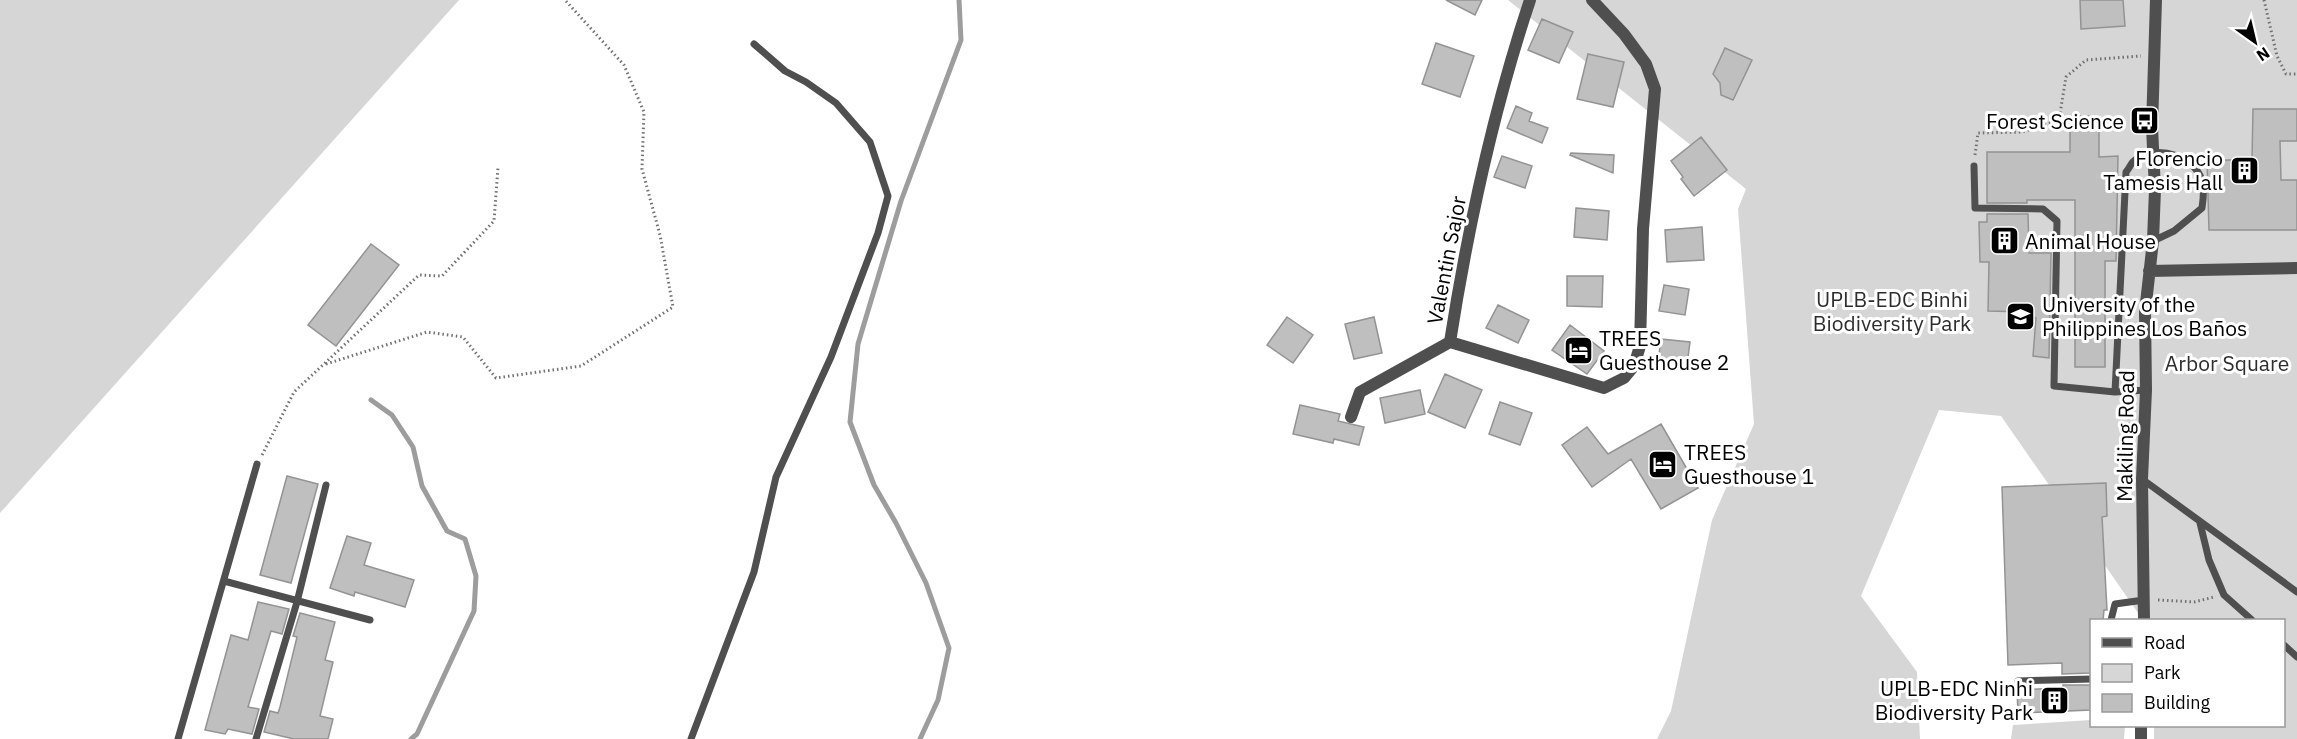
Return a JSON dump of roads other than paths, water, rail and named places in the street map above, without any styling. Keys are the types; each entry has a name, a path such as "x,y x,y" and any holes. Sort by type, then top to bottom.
{"street":[{"name":"Valentin Sajor","path":"1530,0 1518,34 1480,184 1450,342 1604,388 1624,378 1634,366 1640,346 1643,229 1655,89 1646,64 1624,34 1593,0"},
{"name":"Makiling Road","path":"2144,619 2148,600 2142,479 2146,390 2145,312 2153,241 2155,189 2152,116 2156,0"},
{"path":"2149,271 2297,268"},
{"path":"1352,417 1360,392 1450,342"}],"lane":[{"path":"691,739 754,572 776,477 831,357 878,233 888,196 870,142 836,103 806,82 785,71 754,44"},
{"path":"2115,392 2127,172 2135,160 2154,153 2172,154 2192,163 2203,183 2202,208 2174,231 2153,241"},
{"path":"1974,166 1975,208 2043,209 2057,221 2054,386 2115,392 2146,390"},
{"path":"178,739 257,464"},
{"path":"2142,479 2297,592"},
{"path":"256,739 297,602 326,485"},
{"path":"2200,523 2209,560 2224,595 2250,619"},
{"path":"224,581 370,620"},
{"path":"2111,619 2115,604 2148,600"},
{"path":"2285,647 2297,657"},
{"path":"2018,681 2090,679"}],"waterway":[{"path":"920,739 938,700 949,648 926,583 874,485 850,422 858,344 901,201 961,40 959,0"},
{"path":"371,400 392,415 413,447 422,486 447,531 465,539 476,576 474,611 417,734 411,739"}],"place":[{"name":"Forest Science","path":"2145,121"},
{"name":"Florencio Tamesis Hall","path":"2244,170"},
{"name":"Animal House","path":"2004,241"},
{"name":"University of the Philippines Los Baños","path":"2021,316"},
{"name":"TREES Guesthouse 2","path":"1578,350"},
{"name":"TREES Guesthouse 1","path":"1663,464"},
{"name":"UPLB-EDC Ninhi Biodiversity Park","path":"2054,700"}],"park label":[{"name":"UPLB-EDC Binhi Biodiversity Park","path":"1892,311"},
{"name":"Arbor Square","path":"2227,363"}]}
